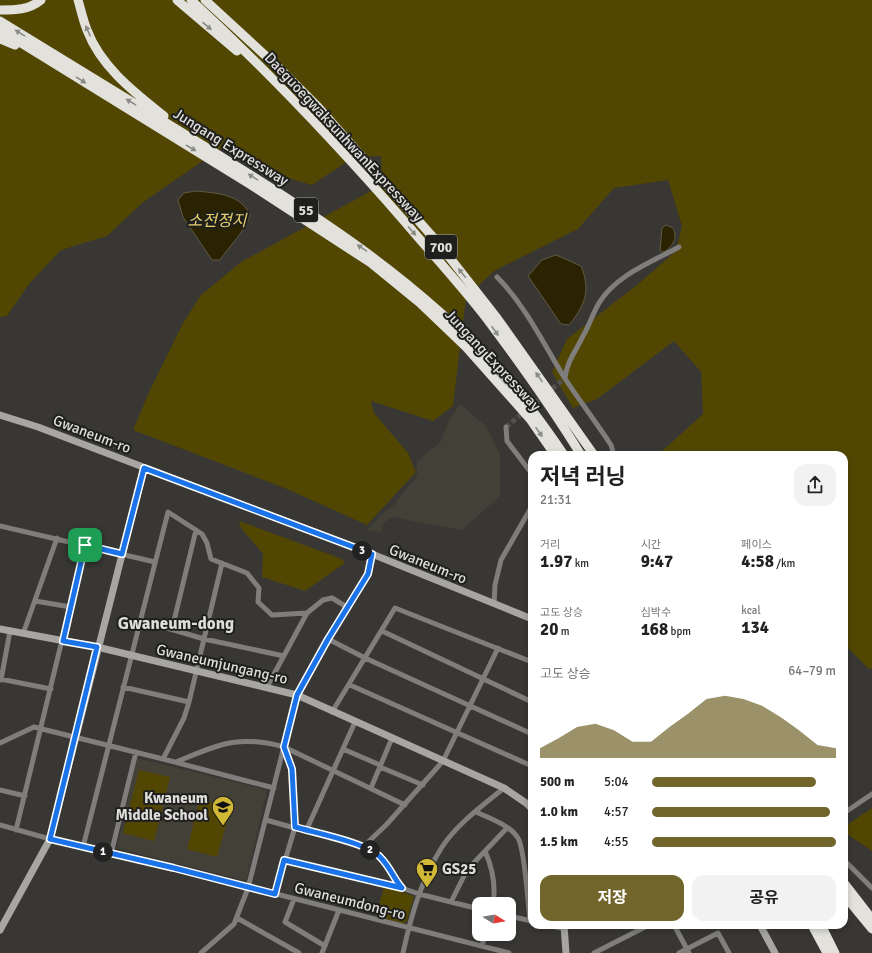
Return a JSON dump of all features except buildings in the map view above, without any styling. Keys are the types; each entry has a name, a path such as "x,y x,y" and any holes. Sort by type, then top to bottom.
{"highway":[{"path":"0,10 17,10 35,5 41,0"},
{"path":"78,0 87,30 100,54 128,87 192,139"},
{"path":"178,0 275,80"},
{"name":"Daeguoegwaksunhwan Expressway","path":"191,0 275,80 364,175 486,318 553,411 578,451"},
{"name":"Daeguoegwaksunhwan Expressway","path":"205,0 296,85 358,151 443,250 497,318 591,451"},
{"path":"213,0 272,57 296,85"},
{"name":"Jungang Expressway","path":"0,21 310,212 375,257 419,293 496,367 537,416 561,451"},
{"name":"Jungang Expressway","path":"0,30 251,185 371,264 420,303 466,347 530,419 552,451"},
{"path":"0,39 68,72"},
{"path":"848,888 872,919"},
{"path":"848,900 872,929"},
{"path":"814,929 827,953"},
{"path":"822,929 835,953"}],"main road":[{"name":"Gwaneum-ro","path":"0,415 372,554 528,617"},
{"path":"0,930 50,839 97,647 144,468"},
{"name":"Gwaneumjungang-ro","path":"0,629 97,647 297,695 504,788 528,800"},
{"path":"565,929 566,953"},
{"path":"762,929 775,953"}],"street":[{"path":"565,378 567,365 588,327 599,303 610,289 621,279 679,247"},
{"path":"497,277 508,288 565,378 611,445 613,451"},
{"path":"506,427 508,441 528,468"},
{"path":"83,847 168,512 202,534 207,543 211,560 247,573 257,583 259,588 258,602 272,615 307,613"},
{"path":"494,604 495,585 501,560 528,513"},
{"path":"0,526 57,538 155,562"},
{"path":"172,629 196,530"},
{"path":"23,634 57,538"},
{"path":"16,830 63,641 85,545"},
{"path":"201,953 234,924 237,918 248,888 297,695 328,639 368,574 372,554"},
{"path":"163,759 184,718 190,702 196,670 222,563"},
{"path":"268,687 307,613 323,600 332,598 347,607"},
{"path":"35,601 71,607"},
{"path":"332,712 350,685 395,608 528,660"},
{"path":"140,620 204,638 284,656"},
{"path":"382,630 528,700"},
{"path":"10,631 0,679 51,689"},
{"path":"328,639 365,658 528,732"},
{"path":"364,847 405,805 443,761 498,648"},
{"path":"350,685 528,764"},
{"path":"123,687 190,702"},
{"path":"306,831 355,722"},
{"path":"0,743 34,727 41,728 274,788"},
{"path":"371,788 392,738"},
{"path":"176,762 229,742 263,741 284,747 405,805"},
{"path":"275,894 295,827 292,769 284,747"},
{"path":"343,749 423,785"},
{"path":"111,854 136,752"},
{"path":"403,953 408,928 418,894 443,846 476,812 504,788"},
{"path":"0,790 25,796"},
{"path":"848,810 872,794"},
{"path":"476,812 507,828 518,838 522,851 528,898"},
{"path":"266,820 364,847 380,856 394,879 402,888"},
{"name":"Gwaneumdong-ro","path":"0,825 50,839 174,868 509,953"},
{"path":"451,902 466,870 507,828"},
{"path":"485,851 491,865 494,897"},
{"path":"284,860 402,888 418,894 472,907"},
{"path":"848,864 872,888"},
{"path":"294,899 285,922 325,946"},
{"path":"322,953 339,910"},
{"path":"237,918 299,953"},
{"path":"516,918 528,920"},
{"path":"594,953 641,929"},
{"path":"676,929 688,951"},
{"path":"680,953 688,951 718,933 728,953"},
{"path":"482,946 483,941"}],"shaded area":[{"path":"0,0 872,0 872,668 869,669 848,648 848,451 662,451 703,414 701,372 674,341 597,399 573,408 552,372 567,339 637,285 676,251 682,226 668,180 614,188 578,229 494,271 466,298 453,406 433,421 371,401 374,413 408,453 416,472 367,525 287,489 133,430 150,390 183,323 201,295 241,262 382,185 381,156 354,157 312,185 281,176 230,142 142,203 107,236 61,250 29,284 7,316 0,317"},
{"path":"460,404 486,426 500,455 500,496 462,530 392,517 383,523 382,532 367,530 381,515 394,505 417,476 417,461 440,443 449,420"},
{"path":"239,521 342,559 345,563 305,591 262,577 263,554 241,528"},
{"path":"137,758 267,790 246,881 117,848"},
{"path":"139,770 170,777 154,841 123,833"},
{"path":"200,799 231,808 217,857 187,849"},
{"path":"872,808 872,851 848,835 848,824"},
{"path":"384,887 414,896 407,921 403,924 376,916"}],"water":[{"name":"소전정지","path":"196,191 220,194 234,199 246,208 250,215 241,233 220,260 212,260 183,217 178,200 184,193"},
{"path":"666,225 673,228 675,238 674,242 664,252 660,251 662,228"},
{"path":"556,255 581,266 586,283 585,297 575,318 569,325 561,324 528,276 542,260"}],"tunnel":[{"path":"506,427 565,378"}],"place":[{"name":"Kwaneum Middle School","path":"223,826"},
{"name":"GS25","path":"427,888"}],"district":[{"name":"Gwaneum-dong","path":"176,623"}],"route":[{"path":"144,468 372,554 368,574 328,639 297,695 284,747 292,769 295,827 364,847 380,856 394,879 402,888 284,860 275,894 174,868 50,839 97,647 63,641 85,545 122,554 144,468"}]}
